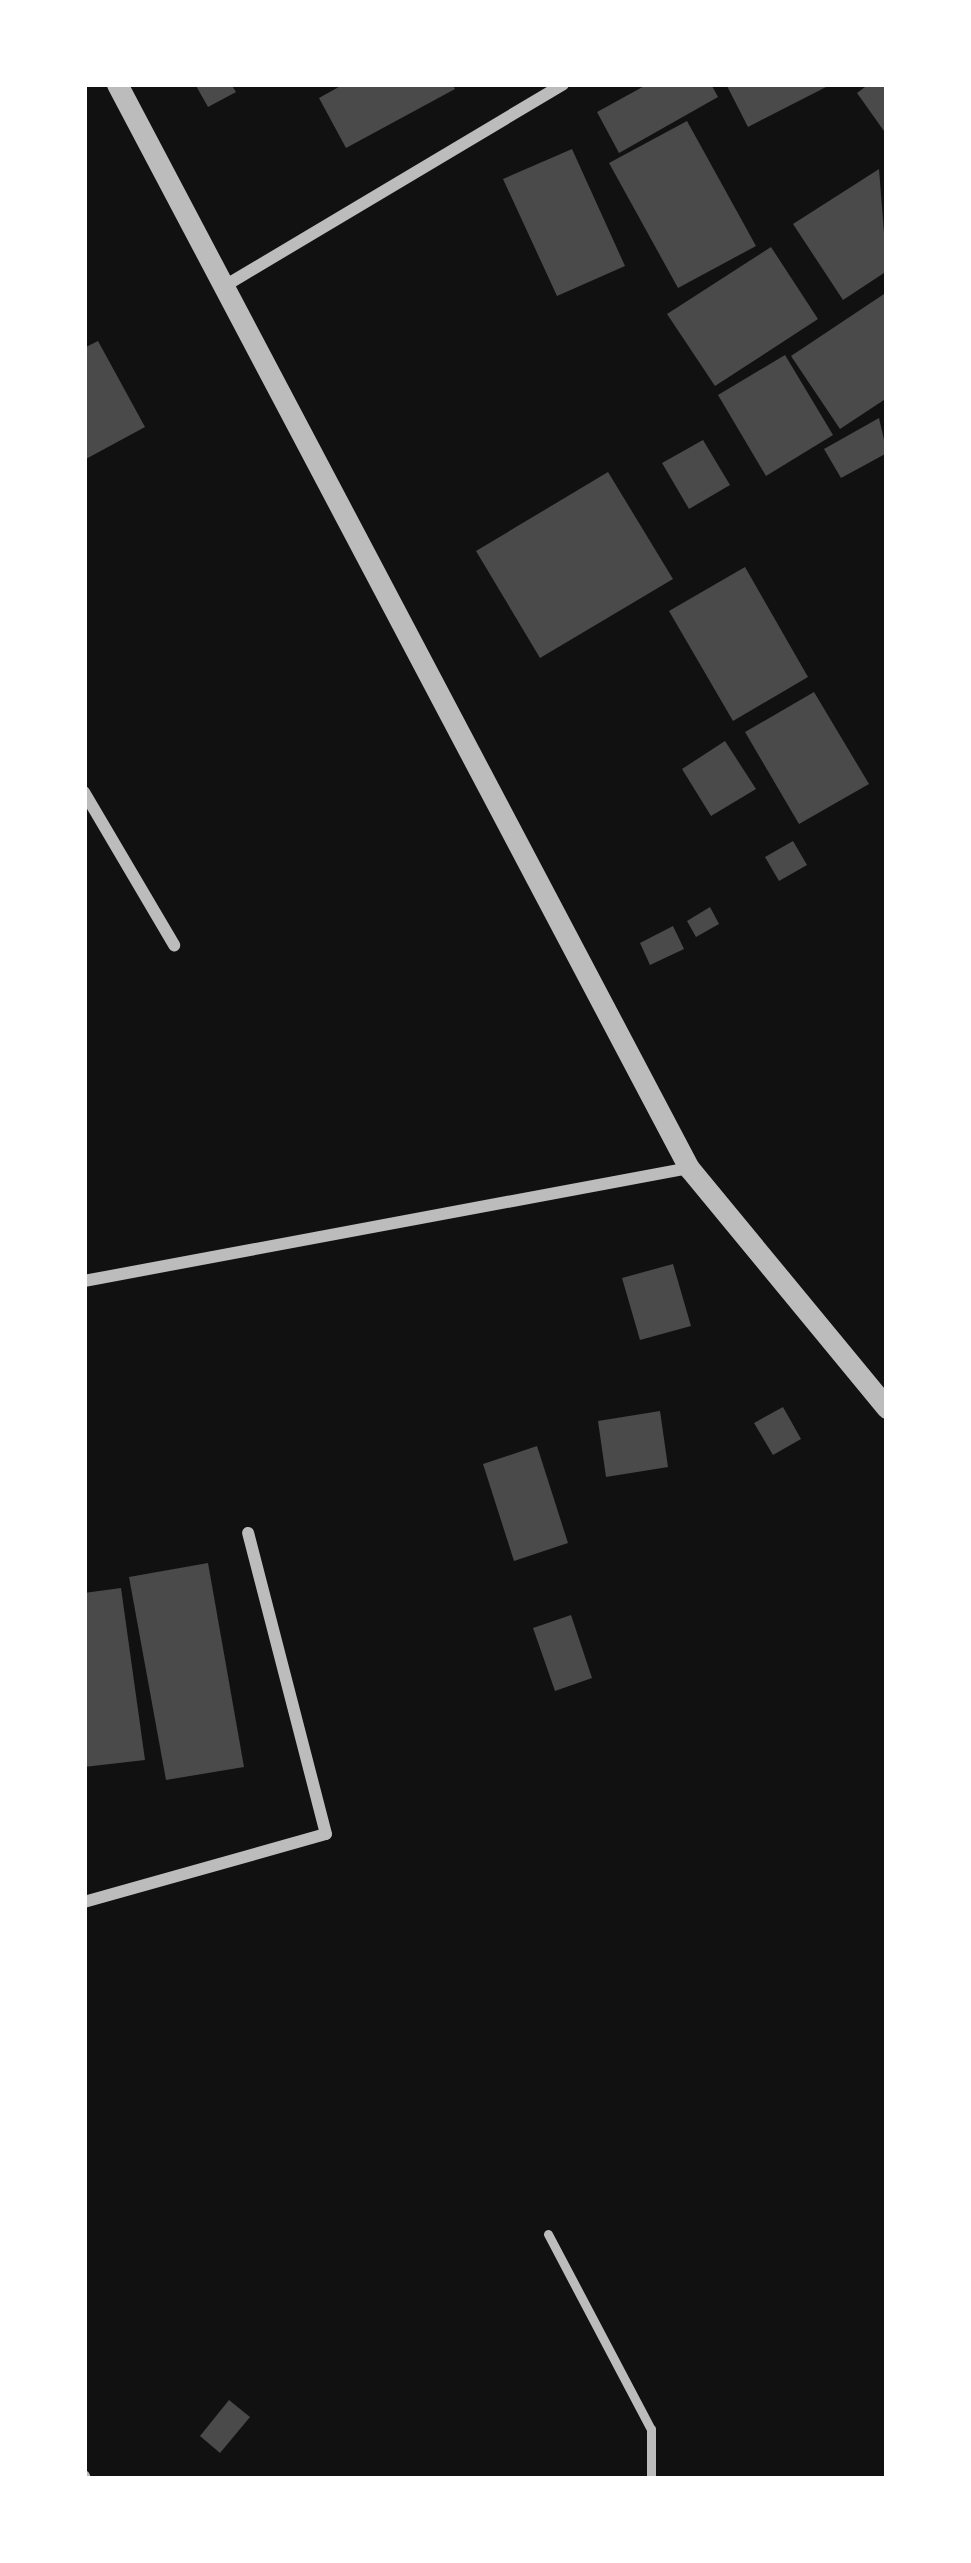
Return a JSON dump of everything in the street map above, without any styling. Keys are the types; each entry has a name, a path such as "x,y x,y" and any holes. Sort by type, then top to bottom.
{"street":[{"path":"117,84 228,284 689,1168 887,1408"},
{"path":"228,284 563,84"},
{"path":"84,792 174,945"},
{"path":"84,1281 689,1168"},
{"path":"84,1902 326,1834 248,1533"}],"lane":[{"path":"548,2234 651,2429 650,2479"}],"building":[{"path":"195,84 231,84 236,92 208,107"},
{"path":"344,84 452,84 455,89 346,148 319,98"},
{"path":"648,84 711,84 718,97 619,153 597,112"},
{"path":"726,84 832,84 748,127"},
{"path":"869,84 887,86 884,131 857,93"},
{"path":"687,121 756,246 678,288 609,163"},
{"path":"572,149 625,266 557,296 503,179"},
{"path":"879,169 887,271 843,300 793,224"},
{"path":"771,247 818,319 715,386 667,314"},
{"path":"887,292 887,398 840,429 791,356"},
{"path":"98,341 145,427 84,460 84,348"},
{"path":"785,355 833,435 766,476 718,395"},
{"path":"879,418 887,453 841,478 824,449"},
{"path":"703,440 730,485 689,509 662,463"},
{"path":"608,472 673,579 540,658 476,551"},
{"path":"745,567 808,677 733,721 669,611"},
{"path":"814,692 869,784 799,824 745,732"},
{"path":"725,741 756,789 711,816 682,769"},
{"path":"793,841 807,865 779,881 765,857"},
{"path":"710,907 719,924 696,937 687,921"},
{"path":"673,926 684,949 650,965 640,943"},
{"path":"673,1264 691,1326 640,1340 622,1278"},
{"path":"783,1407 801,1439 773,1455 754,1423"},
{"path":"660,1411 668,1467 606,1477 598,1421"},
{"path":"537,1446 568,1543 514,1561 483,1464"},
{"path":"208,1563 244,1767 166,1780 129,1577"},
{"path":"121,1588 145,1760 84,1767 84,1593"},
{"path":"571,1615 592,1678 555,1691 533,1628"},
{"path":"229,2400 250,2417 220,2453 200,2436"}]}
